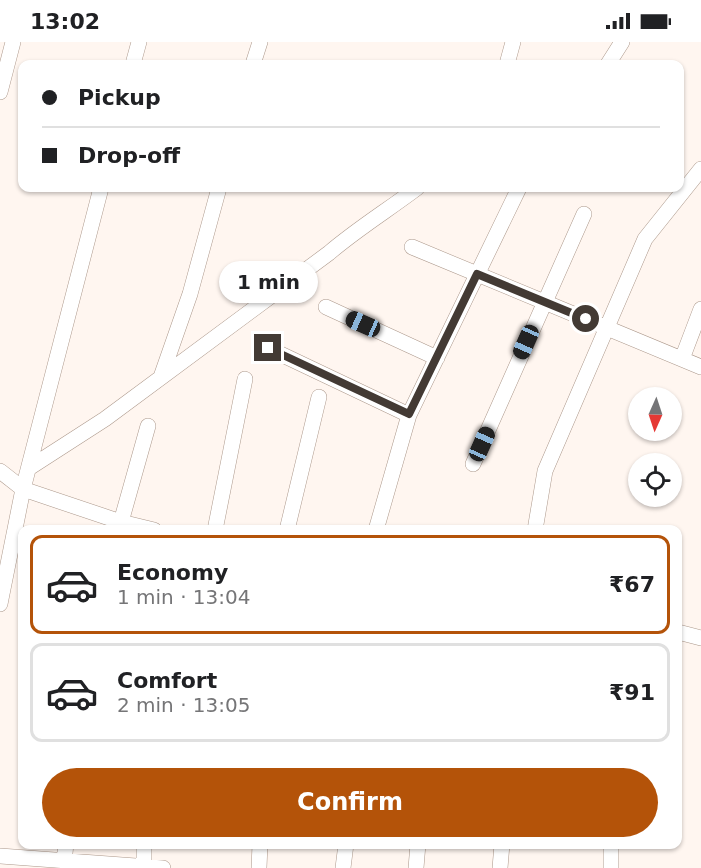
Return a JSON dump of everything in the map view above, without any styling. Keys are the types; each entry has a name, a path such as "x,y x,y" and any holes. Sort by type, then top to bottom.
{"street":[{"path":"0,92 13,42"},
{"path":"134,60 139,42"},
{"path":"254,60 260,42"},
{"path":"508,60 513,42"},
{"path":"611,60 622,42"},
{"path":"684,190 701,169"},
{"path":"0,604 23,489 100,192"},
{"path":"161,377 190,294 218,192"},
{"path":"29,468 105,419 329,253 360,226 374,219 411,192"},
{"path":"377,525 409,414 517,192"},
{"path":"536,525 544,471 645,239 683,192"},
{"path":"473,464 584,214"},
{"path":"412,247 701,367"},
{"path":"326,307 436,358"},
{"path":"682,359 701,309"},
{"path":"268,348 409,414"},
{"path":"216,525 245,379"},
{"path":"288,525 319,397"},
{"path":"122,522 148,426"},
{"path":"0,471 23,489 134,525"},
{"path":"682,633 701,638"},
{"path":"64,862 65,849"},
{"path":"144,849 144,867"},
{"path":"259,868 260,849"},
{"path":"344,868 346,849"},
{"path":"416,868 418,849"},
{"path":"500,868 502,849"},
{"path":"611,849 611,868"},
{"path":"0,856 163,868"}],"route":[{"path":"268,348 409,414 477,274 586,319"}]}
